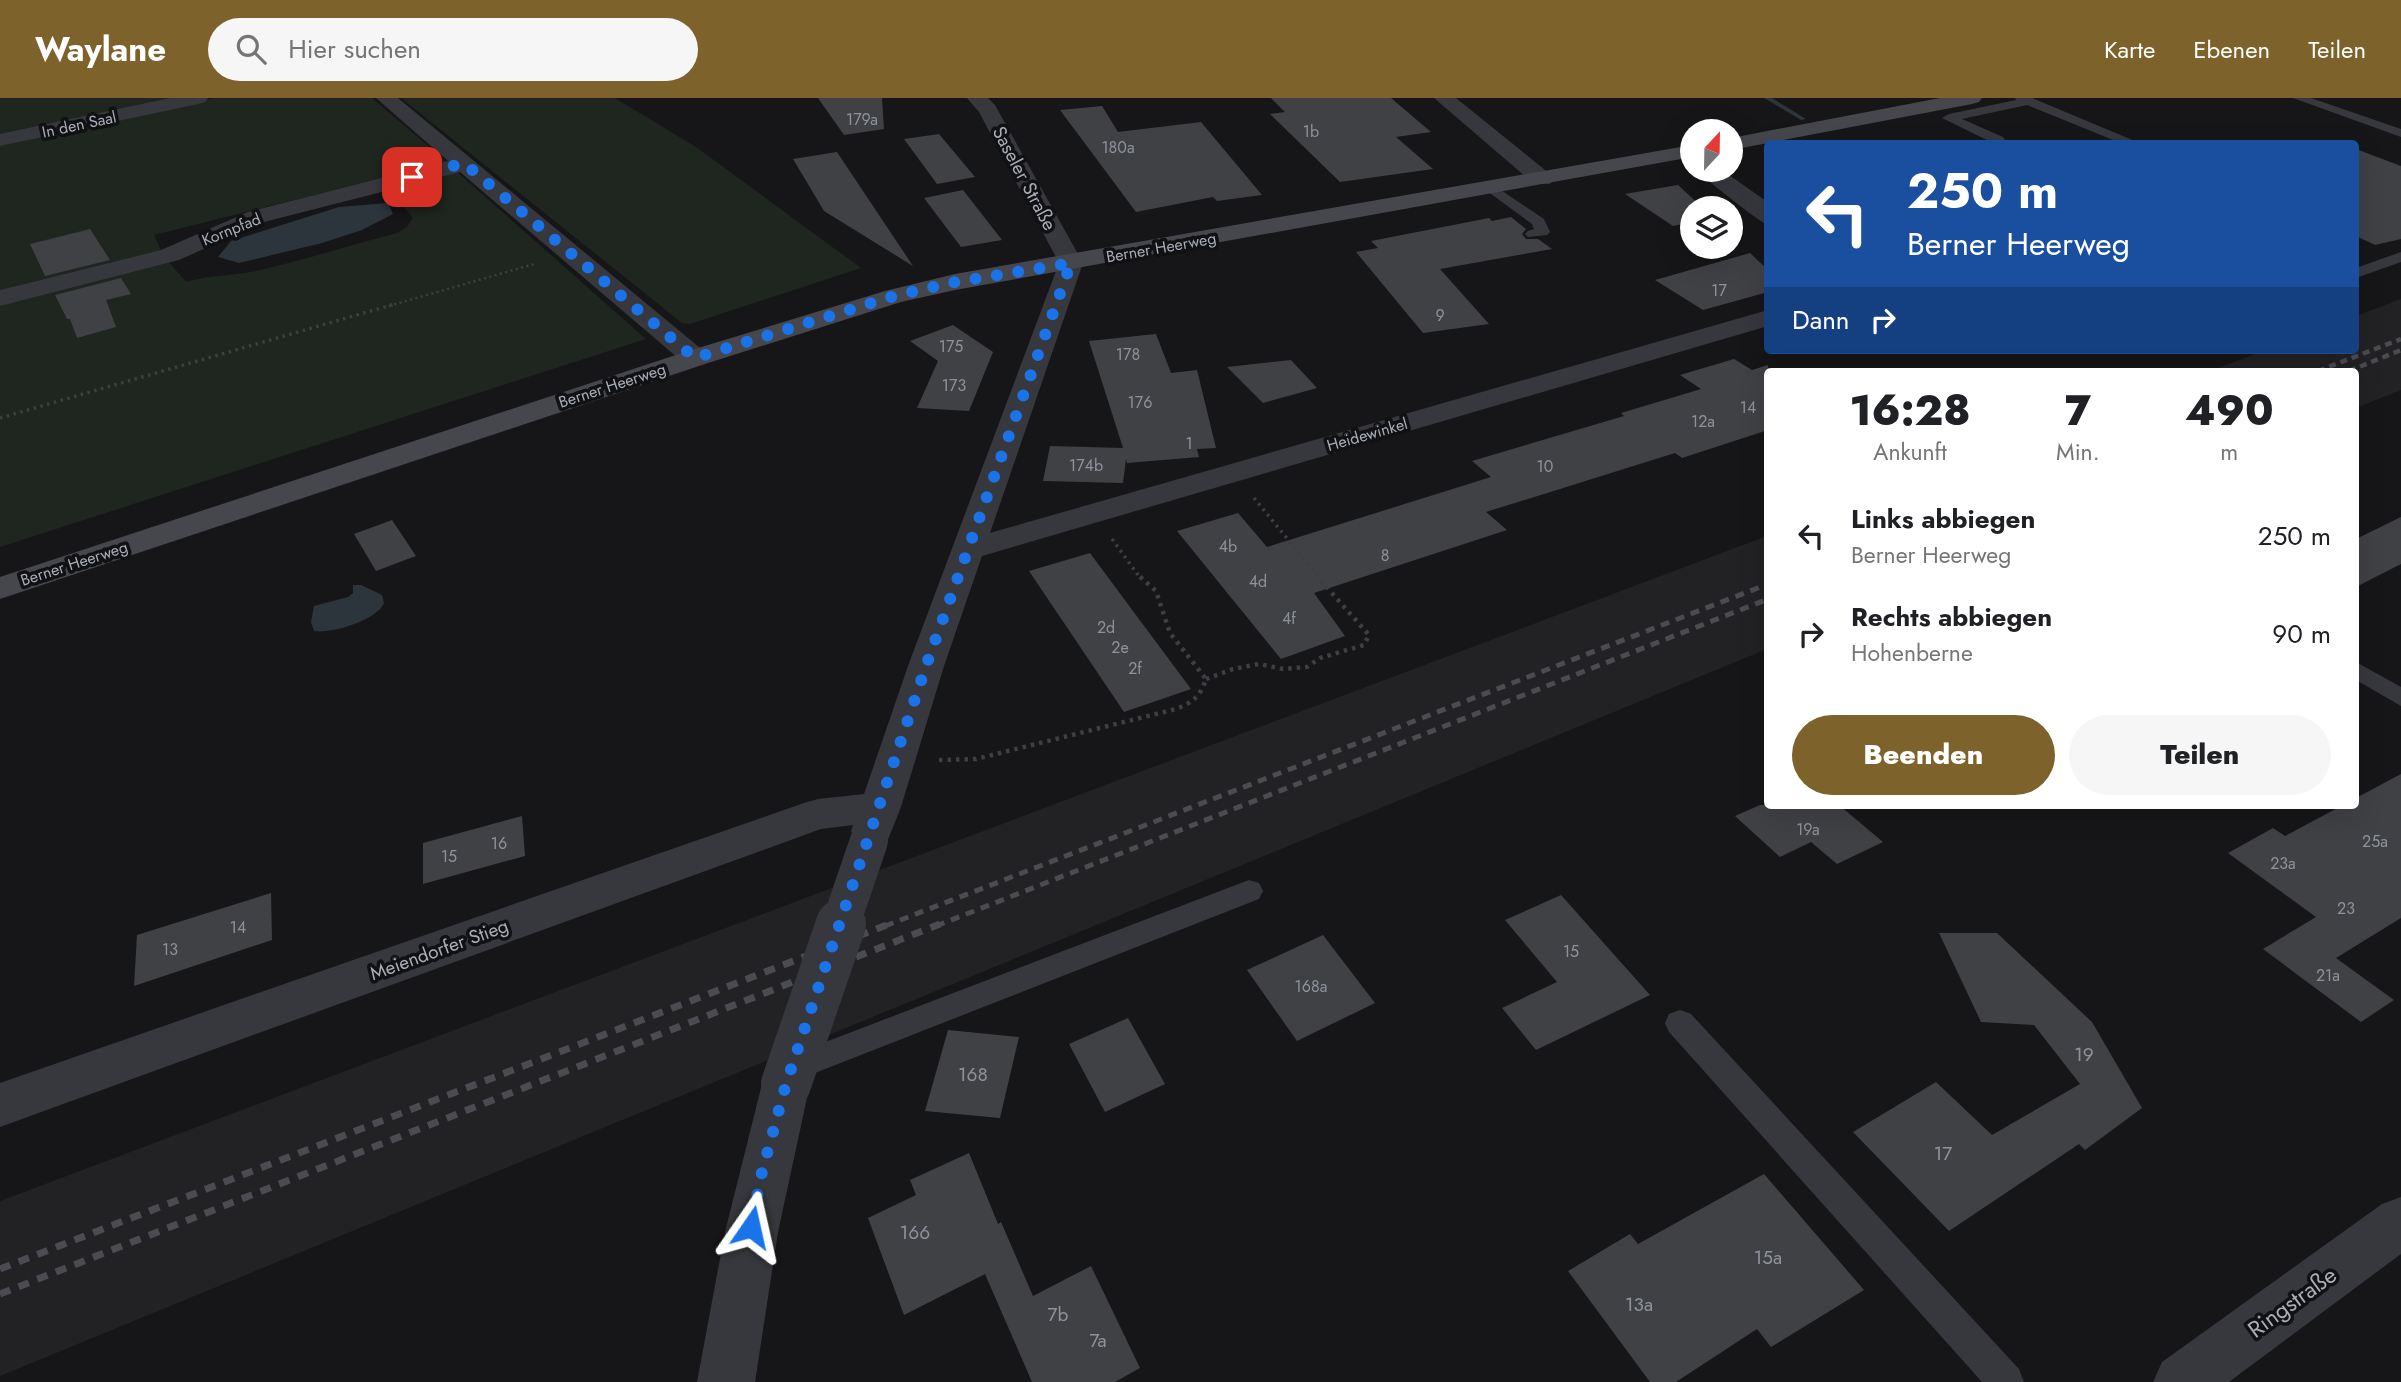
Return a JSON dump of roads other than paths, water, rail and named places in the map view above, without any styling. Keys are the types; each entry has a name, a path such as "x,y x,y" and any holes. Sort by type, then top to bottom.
{"main road":[{"path":"1743,142 1972,98"},
{"name":"Berner Heerweg","path":"0,588 695,358 894,296 955,282 1680,156"}],"street":[{"name":"In den Saal","path":"0,140 198,98"},
{"path":"386,98 695,358"},
{"name":"Saseler Straße","path":"977,98 988,109 1071,263"},
{"path":"1444,98 1542,179"},
{"name":"Kornpfad","path":"0,298 170,255 256,217 464,163"},
{"path":"1724,182 1764,213"},
{"path":"726,1382 761,1176 789,1077 967,550 1071,263"},
{"name":"Heidewinkel","path":"967,550 1764,319"},
{"name":"Meiendorfer Stieg","path":"0,1105 818,814 875,824"},
{"name":"Ringstraße","path":"2182,1382 2401,1222"}],"lane":[{"path":"2299,98 2401,133"},
{"path":"1998,140 1949,118 2024,99 2126,140"},
{"path":"1492,188 1539,222 1542,232 1533,234"},
{"path":"2359,272 2401,257"},
{"path":"2359,672 2401,698"},
{"path":"789,1077 1249,891"},
{"path":"1680,1023 2006,1382"}],"waterway":[{"path":"1767,98 1803,119"}],"railway":[{"path":"2326,368 2401,339"},
{"path":"2356,368 2401,350"},
{"path":"885,926 1764,586"},
{"path":"936,926 1764,601"},
{"path":"0,1269 889,924"},
{"path":"0,1294 940,924"}]}
